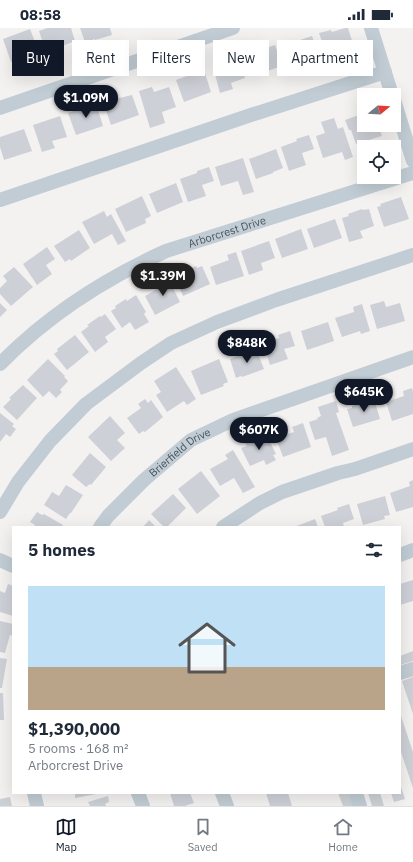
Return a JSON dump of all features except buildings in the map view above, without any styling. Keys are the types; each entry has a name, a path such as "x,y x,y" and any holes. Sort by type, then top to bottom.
{"street":[{"path":"0,108 233,28"},
{"path":"371,28 390,88"},
{"path":"0,200 254,114 385,72"},
{"path":"401,122 413,161"},
{"name":"Arborcrest Drive","path":"0,364 22,342 54,316 98,286 138,263 166,251 413,173"},
{"path":"0,512 18,482 50,441 86,404 141,363 171,343 216,322 413,255"},
{"name":"Brierfield Drive","path":"101,526 126,497 191,440 234,420 413,358"},
{"path":"224,526 260,502 282,492 413,449"},
{"path":"401,555 413,550"},
{"path":"0,560 12,566"},
{"path":"401,673 413,669"},
{"path":"34,794 37,806"},
{"path":"138,794 143,806"},
{"path":"222,794 227,806"},
{"path":"356,794 360,806"}]}
